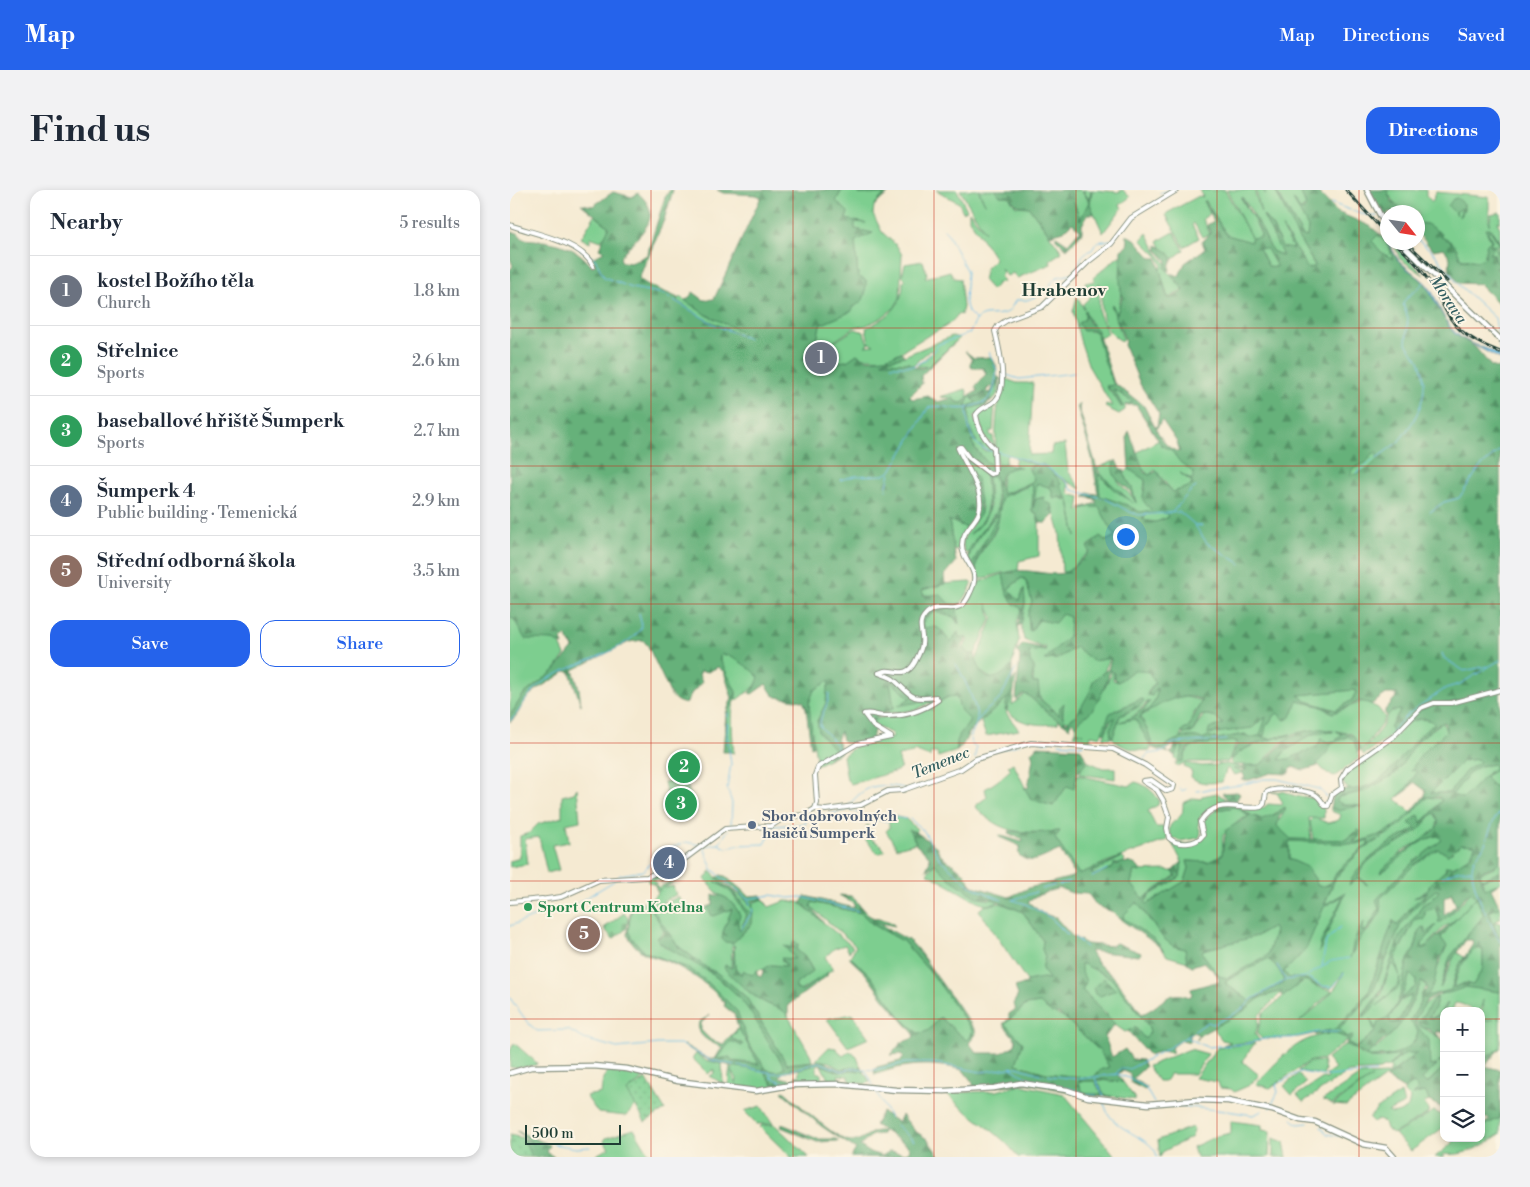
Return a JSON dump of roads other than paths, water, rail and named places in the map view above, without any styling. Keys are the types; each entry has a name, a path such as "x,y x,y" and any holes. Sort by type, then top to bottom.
{"main road":[{"path":"1367,190 1380,215"},
{"path":"1408,250 1499,338"},
{"path":"510,1074 521,1069 541,1067 596,1066 756,1091 791,1085 841,1084 912,1091 994,1088 1022,1083 1064,1090 1090,1097 1138,1103 1156,1104 1194,1100 1224,1101 1270,1110 1316,1123 1363,1144 1382,1147 1394,1157"}],"street":[{"path":"815,809 817,803 815,775 817,768 857,744 890,737 890,734 873,726 864,716 865,713 884,716 907,714 920,710 938,700 936,697 922,699 911,696 892,678 878,673 906,672 910,670 922,646 920,625 924,616 936,608 960,606 973,586 974,573 963,554 962,544 964,534 977,517 980,508 975,479 958,448 961,447 970,458 990,474 995,473 994,448 986,442 976,415 980,410 995,401 998,396 1002,378 1001,356 996,331 998,326 1042,307 1088,262 1110,244 1131,218 1177,190"},
{"path":"510,225 573,247 589,258 593,266"},
{"path":"510,902 568,895 599,880 647,877 686,858 725,829 767,827 785,817 801,816 815,809 826,810 864,804 888,791 901,791 942,777 976,759 1016,746 1044,743 1108,748 1144,764 1174,785 1173,790 1168,791 1151,780 1143,781 1157,790 1163,800 1169,817 1167,831 1169,838 1187,844 1201,839 1203,835 1200,822 1208,813 1223,806 1260,807 1264,804 1266,792 1270,790 1285,788 1312,793 1318,797 1324,806 1328,806 1331,796 1342,788 1341,780 1344,773 1358,760 1394,736 1422,708 1434,703 1450,704 1500,690"}],"water":[{"path":"1425,283 1431,290 1452,329 1466,340 1500,355 1500,359 1456,335 1449,327"}],"waterway":[{"path":"1160,193 1171,190"},
{"path":"1331,203 1361,214 1377,216"},
{"path":"944,230 948,234 967,272 965,301 968,312 976,320"},
{"path":"1097,242 1111,240"},
{"path":"1076,270 1083,255 1092,250 1096,243"},
{"path":"575,246 595,259 604,277 632,288 664,294 715,325 749,339"},
{"name":"Morava","path":"1425,246 1433,252 1458,284 1495,318 1498,335"},
{"path":"1046,293 1050,289 1051,283 1057,277 1074,274"},
{"name":"Morava","path":"1398,442 1417,414 1421,404 1424,383 1419,361 1406,343 1408,318 1403,304 1424,282"},
{"path":"1009,311 1016,300 1027,300 1044,293"},
{"path":"891,366 913,366 926,359 939,344 970,333 977,319 981,316 1008,312"},
{"path":"1498,339 1500,353"},
{"path":"989,352 997,371 993,393 985,402 967,408 967,415 969,429 975,442 986,450 993,451"},
{"path":"1057,375 1074,373"},
{"path":"1003,374 1019,379 1056,375"},
{"path":"840,480 855,476 884,475 891,471 928,408 938,406 957,409 967,408"},
{"path":"1356,473 1397,443"},
{"path":"1430,512 1444,502 1459,498 1480,467 1500,450"},
{"path":"996,451 1045,466 1067,482 1072,490 1106,499 1139,515 1180,512 1194,524 1207,543 1241,564"},
{"path":"886,490 890,472"},
{"path":"1173,511 1189,492 1196,487"},
{"path":"1195,525 1202,526"},
{"path":"510,721 532,692 542,683 567,669 609,652 633,637 642,627 639,613"},
{"path":"1442,653 1444,658 1464,671 1488,666"},
{"path":"1389,734 1407,715 1446,688 1460,684 1500,660"},
{"path":"956,664 977,714 977,720 970,739 972,745 976,747 975,758"},
{"path":"977,722 983,713 999,700 1016,669"},
{"path":"829,693 820,726 837,746 838,753"},
{"path":"728,713 727,735 731,764 727,788 732,803 731,827"},
{"path":"1142,761 1148,754 1163,752 1173,743 1226,740"},
{"name":"Temenec","path":"1042,742 1049,742"},
{"name":"Temenec","path":"1059,743 1084,745"},
{"name":"Temenec","path":"1000,750 1020,744"},
{"name":"Temenec","path":"1197,791 1240,785 1264,779 1277,779 1319,789 1327,797"},
{"name":"Temenec","path":"849,805 867,789 880,786 904,788"},
{"name":"Temenec","path":"1180,788 1182,791 1186,789"},
{"name":"Temenec","path":"705,846 718,844 727,848 736,845 765,844 774,826 805,824 808,816 823,816 850,809 863,816 871,816 875,820"},
{"path":"1500,813 1492,824 1484,847 1474,860 1472,871 1473,880 1481,902 1500,942"},
{"path":"877,820 888,821 893,817 906,819"},
{"path":"910,819 924,831 939,858 970,886 1002,900"},
{"path":"719,844 728,830"},
{"name":"Temenec","path":"617,878 620,875 643,871 663,851 686,842 701,845"},
{"path":"704,847 712,869 747,899 771,895 789,898 802,897 858,911"},
{"path":"1092,877 1107,869"},
{"path":"1442,877 1459,870 1471,870"},
{"name":"Temenec","path":"510,926 538,915 571,907 614,881"},
{"path":"1059,885 1069,882"},
{"path":"1042,889 1055,885"},
{"path":"1012,900 1036,892"},
{"path":"741,929 753,911 748,900"},
{"path":"1013,900 1026,904 1051,918 1068,935"},
{"path":"1115,1075 1120,1069 1129,1069 1177,1043 1208,1022 1213,1024 1232,1015 1245,1007 1252,999 1286,980 1305,977 1322,967 1326,941 1340,927"},
{"path":"1074,937 1086,947"},
{"path":"1322,967 1331,961 1349,958"},
{"path":"1277,965 1285,979"},
{"path":"1307,977 1322,986 1333,987 1344,973"},
{"path":"510,998 528,1023 537,1031 568,1030 584,1039 617,1048 680,1044 711,1060 772,1073 782,1073 819,1062 841,1071 855,1068 873,1070 905,1063 934,1063 981,1072 1017,1067 1043,1075 1077,1079"},
{"path":"1186,1037 1207,1047 1245,1044 1268,1038 1291,1038 1318,1032 1341,1032"},
{"path":"1011,1067 1027,1078 1083,1093"},
{"path":"866,1071 873,1085"},
{"path":"770,1072 772,1078 788,1084"},
{"path":"1270,1108 1278,1092 1276,1085 1299,1072 1328,1076 1376,1072"},
{"path":"1079,1079 1117,1074 1129,1078"},
{"path":"1095,1078 1104,1097"},
{"path":"1130,1079 1145,1087 1154,1103"},
{"path":"875,1089 890,1118"},
{"path":"1087,1095 1096,1095"},
{"path":"1104,1101 1107,1112 1113,1120 1148,1143 1157,1157"},
{"path":"1158,1106 1181,1106"},
{"path":"1182,1106 1225,1111"},
{"path":"1227,1111 1253,1115 1262,1111"},
{"path":"1292,1119 1298,1124 1308,1123"},
{"path":"896,1125 914,1141"},
{"path":"1321,1127 1327,1134 1339,1136"},
{"path":"553,1144 576,1148 590,1147"}],"railway":[{"path":"1346,190 1380,227"},
{"path":"1403,250 1421,270 1446,312 1459,329 1469,337 1500,352"},
{"path":"1414,250 1447,281"}],"place":[{"name":"kostel Božího těla","path":"821,358"},
{"name":"Střelnice","path":"684,767"},
{"name":"baseballové hřiště Šumperk","path":"681,804"},
{"name":"Sbor dobrovolných hasičů Šumperk","path":"752,825"},
{"name":"Šumperk 4","path":"669,863"},
{"name":"Sport Centrum Kotelna","path":"528,907"},
{"name":"Střední odborná škola","path":"584,934"}],"district":[{"name":"Hrabenov","path":"1064,290"}]}
